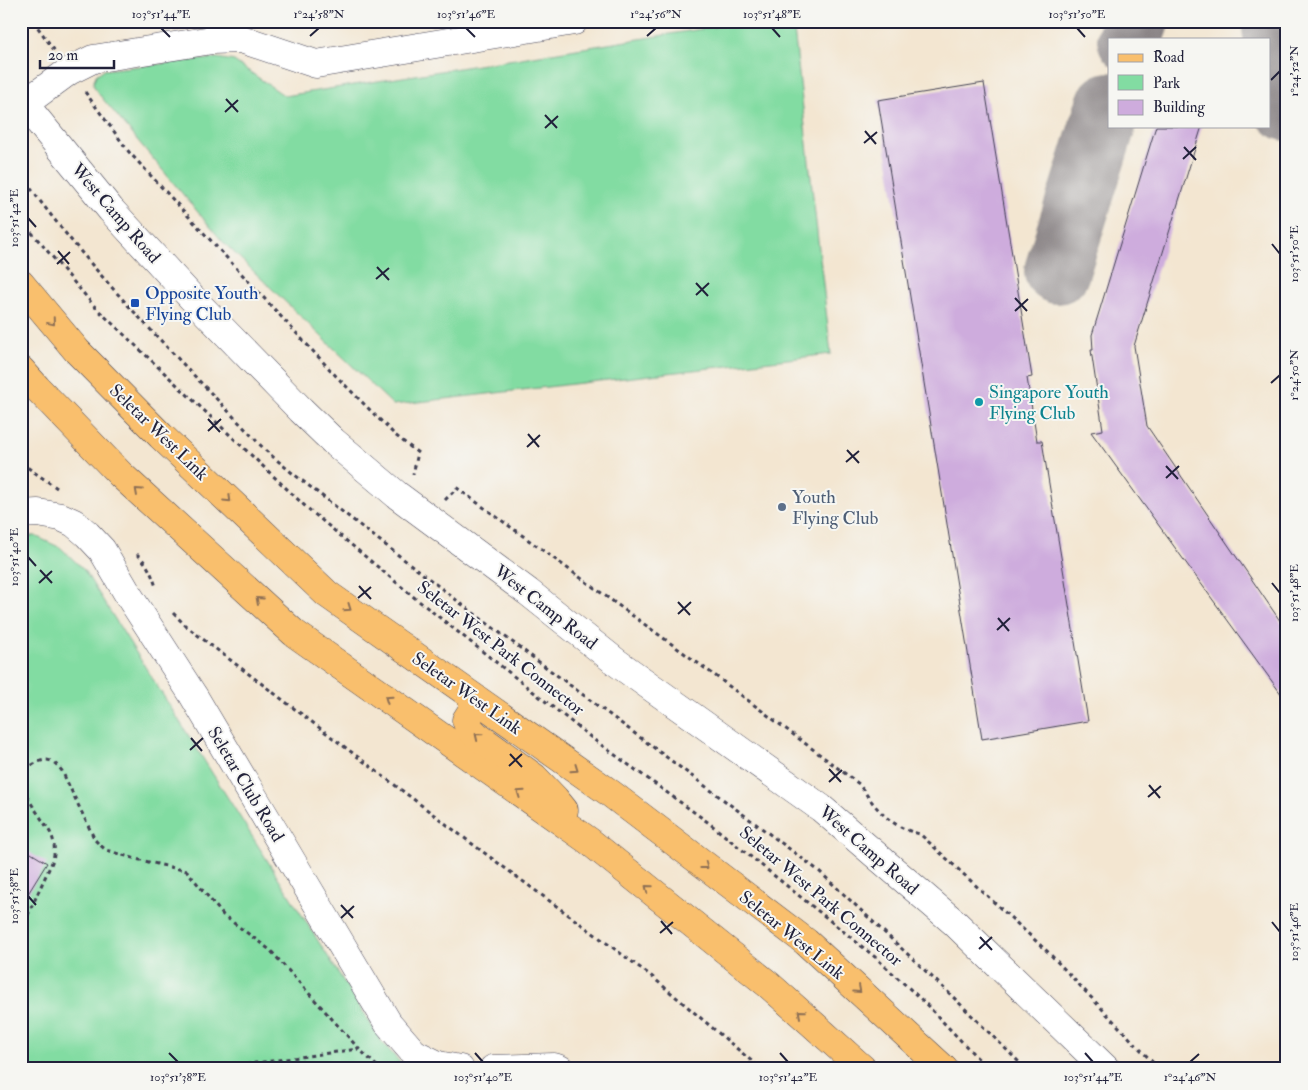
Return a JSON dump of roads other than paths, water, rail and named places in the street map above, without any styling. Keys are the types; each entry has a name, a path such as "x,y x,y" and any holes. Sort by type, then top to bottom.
{"main road":[{"name":"Seletar West Link","path":"21,284 76,351 161,436 327,594 610,793 806,942 944,1069"},
{"path":"21,370 121,475 294,633 589,841 770,985 863,1069"},
{"path":"478,701 466,720 469,728 534,777 555,799 589,841"}],"street":[{"name":"West Camp Road","path":"574,21 316,64 241,39 212,40 93,60 69,71 23,102 112,210 192,298 333,441 397,495 528,592 616,662 821,808 955,923 1106,1069"},
{"name":"Seletar Club Road","path":"21,514 38,513 61,517 74,523 102,550 192,695 388,1023 414,1053 438,1065 460,1069"},
{"path":"493,1069 554,1067 560,1069"}],"place":[{"name":"Opposite Youth Flying Club","path":"135,303"},
{"name":"Singapore Youth Flying Club","path":"979,402"},
{"name":"Youth Flying Club","path":"782,507"}]}
